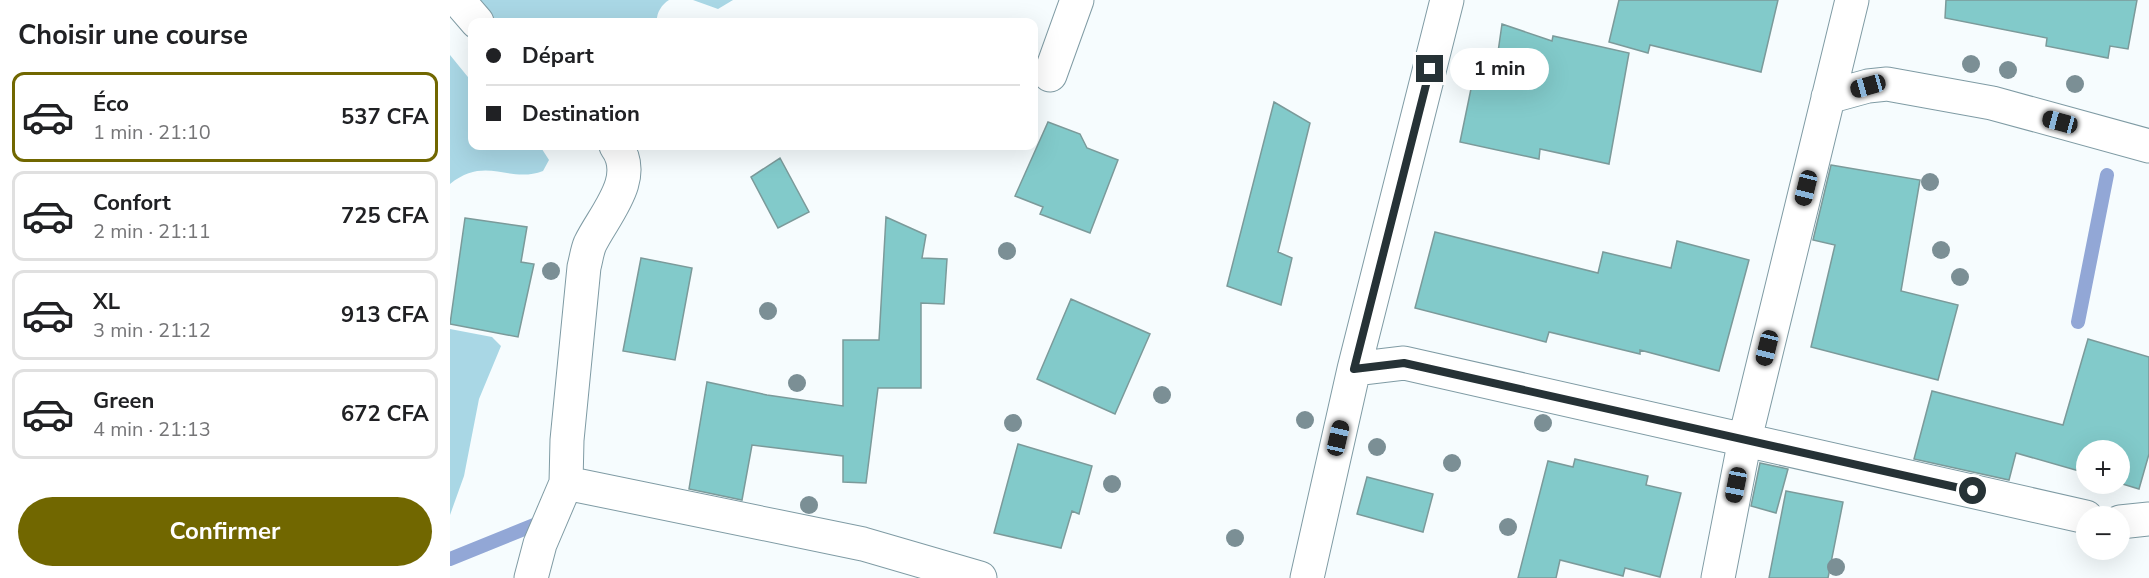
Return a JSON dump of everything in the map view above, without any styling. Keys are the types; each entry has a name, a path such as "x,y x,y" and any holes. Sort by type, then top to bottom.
{"street":[{"path":"458,0 474,18"},
{"path":"1050,75 1077,0"},
{"path":"1307,578 1354,369 1447,0"},
{"path":"1718,578 1745,439 1851,0"},
{"path":"1828,97 1868,86 1887,84 1992,103 2149,146"},
{"path":"531,578 540,544 566,483 567,440 584,267 589,246 616,202 622,183 623,155 619,150"},
{"path":"1354,369 1404,363 2076,516"},
{"path":"566,483 863,544 980,578"},
{"path":"2130,521 2149,519"}],"shaded area":[{"path":"463,0 669,0 660,10 657,18 473,18"},
{"path":"693,0 733,0 718,9"},
{"path":"450,55 468,77 468,150 543,150 549,160 543,171 531,174 475,172 450,184"},
{"path":"450,329 492,337 501,346 479,399 464,476 450,515"}],"building":[{"path":"1619,0 1778,0 1761,72 1650,45 1648,53 1609,42"},
{"path":"1946,0 2137,0 2128,49 2110,46 2108,58 2046,46 2047,38 1945,18"},
{"path":"1502,24 1552,41 1553,36 1629,53 1609,164 1540,149 1539,159 1460,142 1478,55 1497,59"},
{"path":"1274,102 1310,123 1278,252 1292,258 1281,305 1227,286"},
{"path":"1048,122 1080,134 1087,148 1118,160 1090,233 1040,214 1043,207 1015,196 1036,150 1038,150 1038,144"},
{"path":"780,158 809,212 778,228 751,177"},
{"path":"1831,165 1920,180 1901,291 1958,305 1938,380 1811,347 1835,245 1813,240"},
{"path":"886,217 926,235 922,258 947,259 944,304 921,303 921,388 878,388 866,483 843,482 843,456 752,445 742,500 689,489 707,382 767,395 843,406 843,340 879,340"},
{"path":"465,218 527,227 521,262 534,264 518,337 450,324"},
{"path":"1435,232 1598,273 1603,252 1671,268 1677,241 1749,260 1719,371 1640,350 1640,354 1549,332 1546,342 1415,308"},
{"path":"641,258 692,268 675,360 623,351"},
{"path":"1071,299 1150,334 1115,414 1037,379"},
{"path":"2088,339 2149,357 2149,454 2139,489 2130,486 2130,440 2076,440 2076,470 2016,453 2009,480 1914,459 1932,391 2063,425"},
{"path":"1018,444 1092,466 1079,514 1072,511 1061,548 994,533"},
{"path":"1575,459 1648,476 1646,485 1681,493 1660,577 1625,568 1623,576 1560,560 1556,578 1518,578 1548,461 1573,467"},
{"path":"1760,463 1788,469 1776,513 1751,506"},
{"path":"1367,477 1433,494 1423,532 1357,514"},
{"path":"1786,491 1843,502 1828,578 1769,578"}],"waterway":[{"path":"2078,322 2107,175"},
{"path":"450,559 544,521"}],"route":[{"path":"1430,69 1354,369 1404,363 1973,491"}]}
